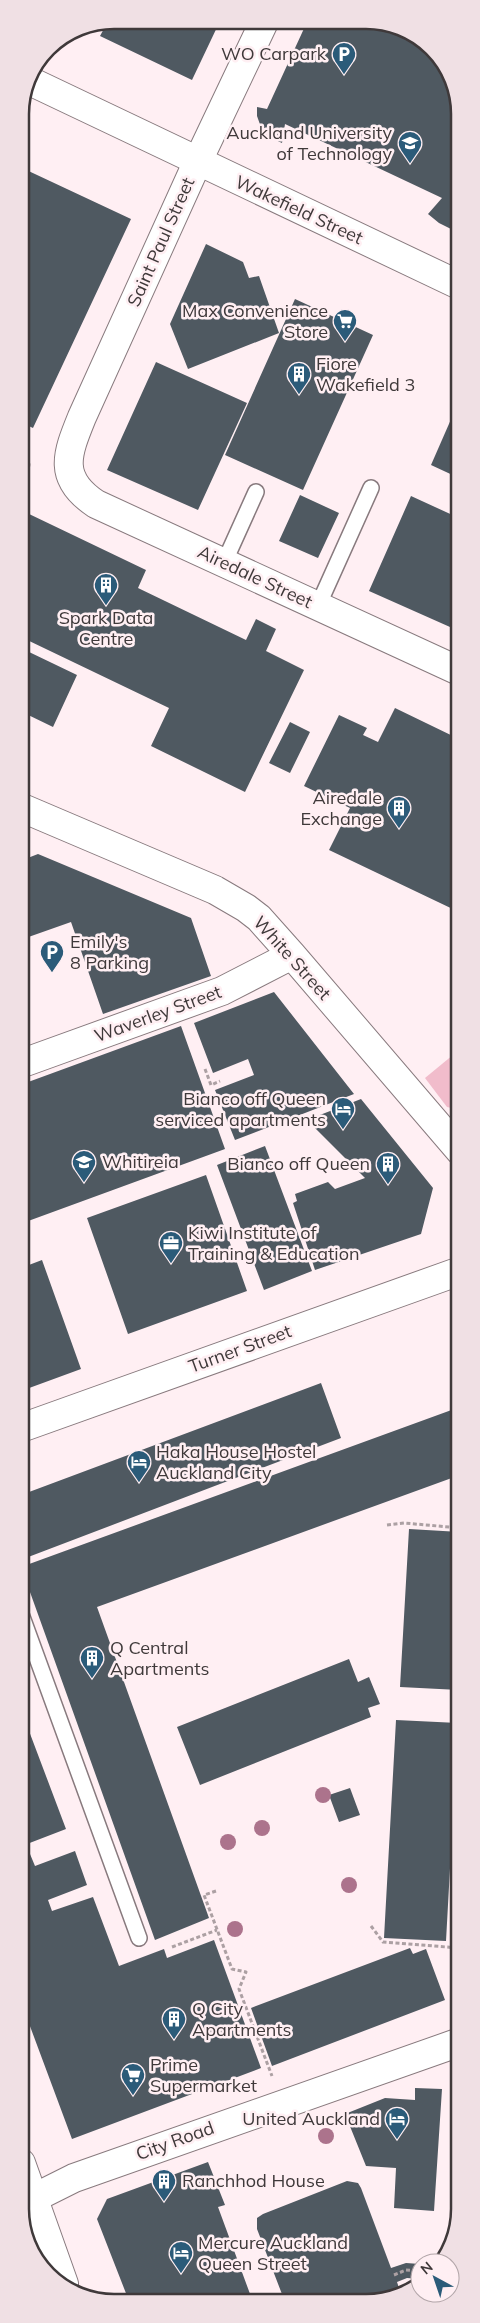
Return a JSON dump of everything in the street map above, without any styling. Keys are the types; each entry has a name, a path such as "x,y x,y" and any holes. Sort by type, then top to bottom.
{"street":[{"name":"Saint Paul Street","path":"68,466 68,454 82,417 197,162 261,29"},
{"name":"Wakefield Street","path":"34,83 451,281"},
{"name":"Airedale Street","path":"68,466 70,475 80,492 96,504 451,667"},
{"name":"White Street","path":"29,811 215,890 258,918 451,1140"},
{"name":"Waverley Street","path":"29,1061 222,991 292,955"},
{"name":"Turner Street","path":"29,1425 451,1274"},
{"name":"City Road","path":"29,2202 74,2178 451,2045"},
{"path":"29,2205 60,2276"}],"lane":[{"path":"318,606 370,488"},
{"path":"224,563 256,492"},
{"path":"29,1636 139,1938"}],"path":[{"path":"205,1069 211,1085 220,1081"},
{"path":"387,1525 404,1523 451,1527"},
{"path":"216,1890 204,1895 232,1969 246,1972 239,1989 272,2076"},
{"path":"371,1926 383,1942 451,1947"},
{"path":"172,1947 217,1930"},
{"path":"394,2275 410,2270"}],"shaded area":[{"path":"451,1057 451,1108 447,1107 425,1078"}],"building":[{"path":"113,29 216,29 192,80 100,36 103,30"},
{"name":"Auckland University of Technology","path":"304,29 383,30 404,37 414,43 427,53 443,76 451,102 451,229 439,223 428,214 442,198 285,124 282,143 267,136 262,130 257,116 257,107 267,109"},
{"path":"29,171 131,219 33,428 29,426"},
{"path":"206,244 243,262 249,278 259,276 279,333 188,369 170,324"},
{"name":"Fiore Wakefield 3","path":"295,299 373,335 303,490 225,455"},
{"path":"156,362 247,403 198,510 107,470"},
{"path":"451,419 451,474 431,465"},
{"path":"300,495 339,513 318,558 279,541"},
{"path":"411,496 451,514 451,627 369,591"},
{"path":"29,514 146,570 138,588 246,640 256,619 276,629 266,651 304,670 245,792 151,746 169,708 29,641"},
{"path":"29,652 77,675 53,727 29,715"},
{"name":"Airedale Exchange","path":"395,708 451,735 451,908 329,850 350,808 304,786 339,715 367,728 363,735 378,742"},
{"path":"290,722 310,732 290,773 269,763"},
{"path":"38,854 191,918 211,976 103,1014 71,922 29,937 29,858"},
{"name":"Bianco off Queen","path":"274,992 354,1094 235,1140 215,1090 254,1075 248,1059 213,1073 194,1023"},
{"name":"Whitireia","path":"181,1026 225,1149 29,1221 29,1082"},
{"name":"Bianco off Queen","path":"361,1099 433,1188 421,1234 315,1270 293,1203 297,1201 295,1194 328,1182 335,1189 365,1178 307,1120"},
{"path":"265,1146 312,1271 264,1290 217,1165"},
{"name":"Kiwi Institute of Training & Education","path":"206,1175 247,1291 128,1334 87,1218"},
{"path":"42,1260 81,1369 29,1388 29,1265"},
{"name":"Haka House Hostel Auckland City","path":"321,1383 341,1438 29,1557 29,1492"},
{"name":"Q Central Apartments","path":"451,1410 451,1478 97,1607 209,1918 155,1940 29,1589 29,1564"},
{"path":"409,1529 451,1531 451,1690 400,1687"},
{"name":"Q Central Apartments","path":"349,1659 358,1682 369,1677 380,1704 368,1708 371,1717 200,1785 177,1727"},
{"path":"396,1720 451,1723 451,1850 446,1941 384,1938"},
{"path":"29,1731 66,1829 29,1843"},
{"path":"350,1788 360,1815 339,1822 329,1795"},
{"path":"29,1851 35,1866 75,1851 87,1885 48,1900 52,1911 93,1897 119,1966 164,1949 167,1958 214,1940 261,2068 72,2139 29,2023"},
{"path":"410,1948 413,1954 426,1949 445,2000 272,2066 251,2008"},
{"name":"United Auckland","path":"415,2088 442,2089 434,2211 394,2208 396,2168 366,2166 345,2114 385,2098 415,2100"},
{"path":"208,2162 225,2205 218,2207 250,2294 126,2294 97,2219 107,2199"},
{"path":"347,2181 358,2183 391,2268 410,2263 410,2278 397,2282 399,2288 378,2294 282,2294 257,2229 257,2218"}],"place":[{"name":"WO Carpark","path":"344,75"},
{"name":"Auckland University of Technology","path":"410,164"},
{"name":"Max Convenience Store","path":"345,342"},
{"name":"Fiore Wakefield 3","path":"299,395"},
{"name":"Spark Data Centre","path":"106,606"},
{"name":"Airedale Exchange","path":"399,829"},
{"name":"Emily's 8 Parking","path":"52,973"},
{"name":"Bianco off Queen serviced apartments","path":"343,1130"},
{"name":"Whitireia","path":"84,1183"},
{"name":"Bianco off Queen","path":"388,1185"},
{"name":"Kiwi Institute of Training & Education","path":"171,1264"},
{"name":"Haka House Hostel Auckland City","path":"139,1483"},
{"name":"Q Central Apartments","path":"92,1679"},
{"name":"Q City Apartments","path":"174,2040"},
{"name":"Prime Supermarket","path":"133,2096"},
{"name":"United Auckland","path":"397,2140"},
{"name":"Ranchhod House","path":"164,2202"},
{"name":"Mercure Auckland Queen Street","path":"181,2274"}]}
